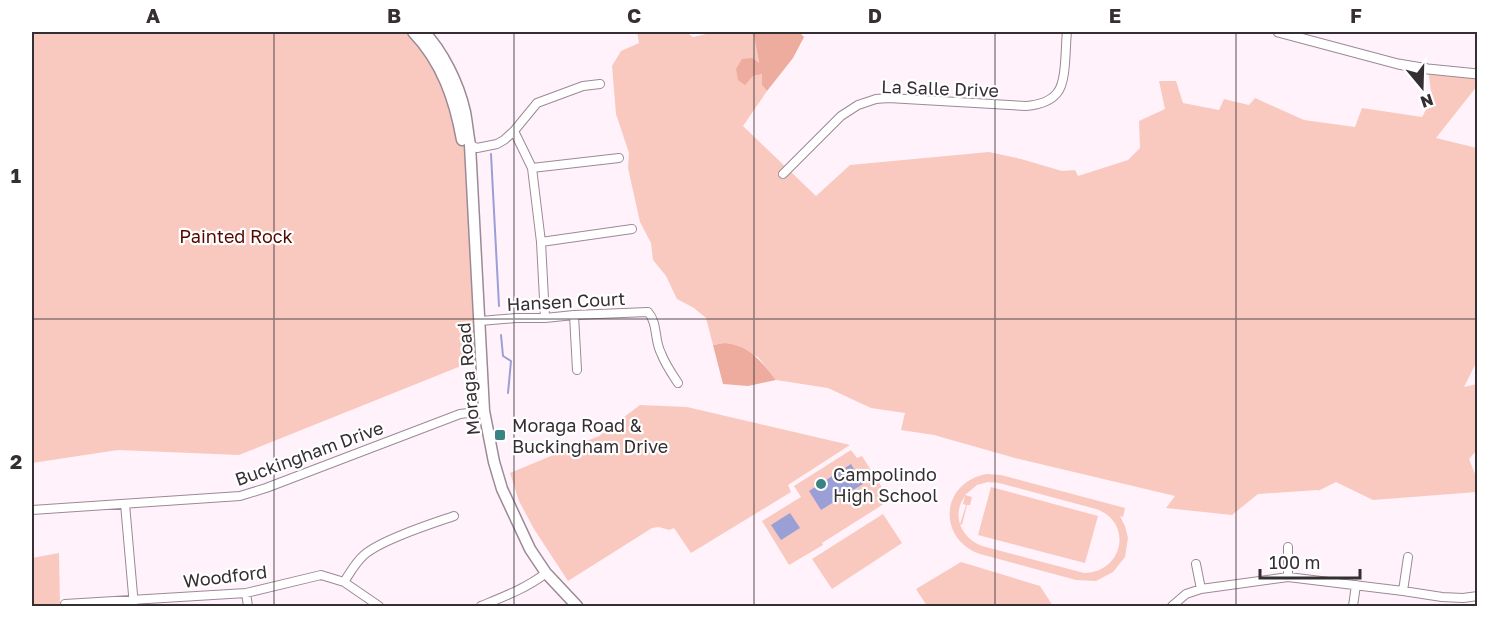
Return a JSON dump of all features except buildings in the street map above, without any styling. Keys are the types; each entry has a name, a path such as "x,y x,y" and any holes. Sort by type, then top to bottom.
{"main road":[{"name":"Moraga Road","path":"413,32 436,61 447,84 457,113 472,196"},
{"name":"Moraga Road","path":"424,32 443,58 465,111 470,146 484,411 494,462 502,489 530,549 546,573 577,606"}],"street":[{"name":"La Salle Drive","path":"783,174 841,116 858,105 876,99 1026,106 1048,100 1058,93 1063,81 1067,32"},
{"path":"1278,32 1398,63 1428,69 1478,74"},
{"path":"470,146 477,148 497,144 504,140 537,103 583,86 600,84"},
{"path":"514,131 532,168 541,242 545,318"},
{"path":"532,168 619,158"},
{"path":"541,242 632,229"},
{"name":"Hansen Court","path":"480,321 648,312 654,321 660,352 678,383"},
{"path":"574,315 577,370"},
{"name":"Buckingham Drive","path":"32,510 240,496 460,414 484,411"},
{"path":"125,504 134,603"},
{"path":"344,582 352,568 369,551 454,516"},
{"path":"1288,547 1288,578"},
{"path":"1403,591 1408,557"},
{"path":"1196,564 1201,589"},
{"path":"481,606 536,581 546,573"},
{"name":"Woodford","path":"65,604 134,603 246,593 321,574 344,582 379,606"},
{"path":"1172,606 1186,594 1201,589 1288,578 1442,597 1478,596"},
{"path":"1353,606 1356,585"},
{"path":"246,593 248,606"}],"green space":[{"name":"Painted Rock","path":"32,32 413,32 424,43 457,113 473,196 481,358 239,455 118,450 32,463"},
{"path":"637,32 686,32 693,37 715,32 750,32 754,36 759,64 753,76 762,74 762,85 767,91 743,126 816,196 850,165 989,152 1062,171 1075,170 1078,176 1128,160 1140,148 1139,121 1165,109 1159,81 1176,81 1183,103 1219,110 1224,99 1249,105 1255,98 1304,120 1355,127 1362,108 1422,117 1432,99 1428,69 1477,74 1477,86 1436,138 1477,148 1477,361 1464,387 1477,384 1477,450 1469,459 1477,479 1477,492 1373,500 1336,482 1318,491 1258,494 1232,515 1166,508 1175,496 1015,458 934,435 901,430 905,413 871,408 828,388 776,380 758,357 724,343 713,345 706,318 677,299 666,276 653,260 651,243 640,222 628,168 629,153 616,114 612,66 621,51 639,43"},
{"path":"640,405 687,407 850,445 788,485 791,492 691,553 674,528 669,530 659,527 652,528 568,581 534,529 519,501 510,473 599,436"},
{"path":"851,450 857,458 862,456 890,500 789,565 762,521 801,497 794,486"},
{"path":"987,474 1001,475 1125,508 1123,517 1120,516 1128,538 1125,557 1113,572 1096,581 1076,580 980,554 966,546 956,536 951,524 950,511 953,499 960,488 972,479","holes":["988,482 999,483 1096,509 1108,515 1116,524 1119,546 1108,565 1097,571 1084,573 982,546 964,532 960,524 962,525 967,505 970,505 972,497 965,495 977,485","965,496 963,504 966,505 960,524 961,503"]},
{"path":"991,487 1098,516 1085,563 978,535"},
{"path":"883,514 902,543 832,589 812,559"},
{"path":"59,553 60,606 32,606 32,558"},
{"path":"961,562 1040,586 1053,606 927,606 916,589"}],"shaded area":[{"path":"750,32 799,32 804,37 793,58 767,91 762,85 762,74 753,76 745,85 738,80 736,69 742,59 752,58 759,63 754,36"},
{"path":"724,343 741,347 754,355 776,380 748,386 723,384 713,345"}],"water":[{"path":"851,464 863,484 821,510 809,491"},
{"path":"790,513 800,528 781,540 771,525"}],"waterway":[{"path":"491,154 499,306"},
{"path":"501,335 503,356 511,361 508,393"}],"place":[{"name":"Moraga Road & Buckingham Drive","path":"500,435"},
{"name":"Campolindo High School","path":"821,484"}]}
